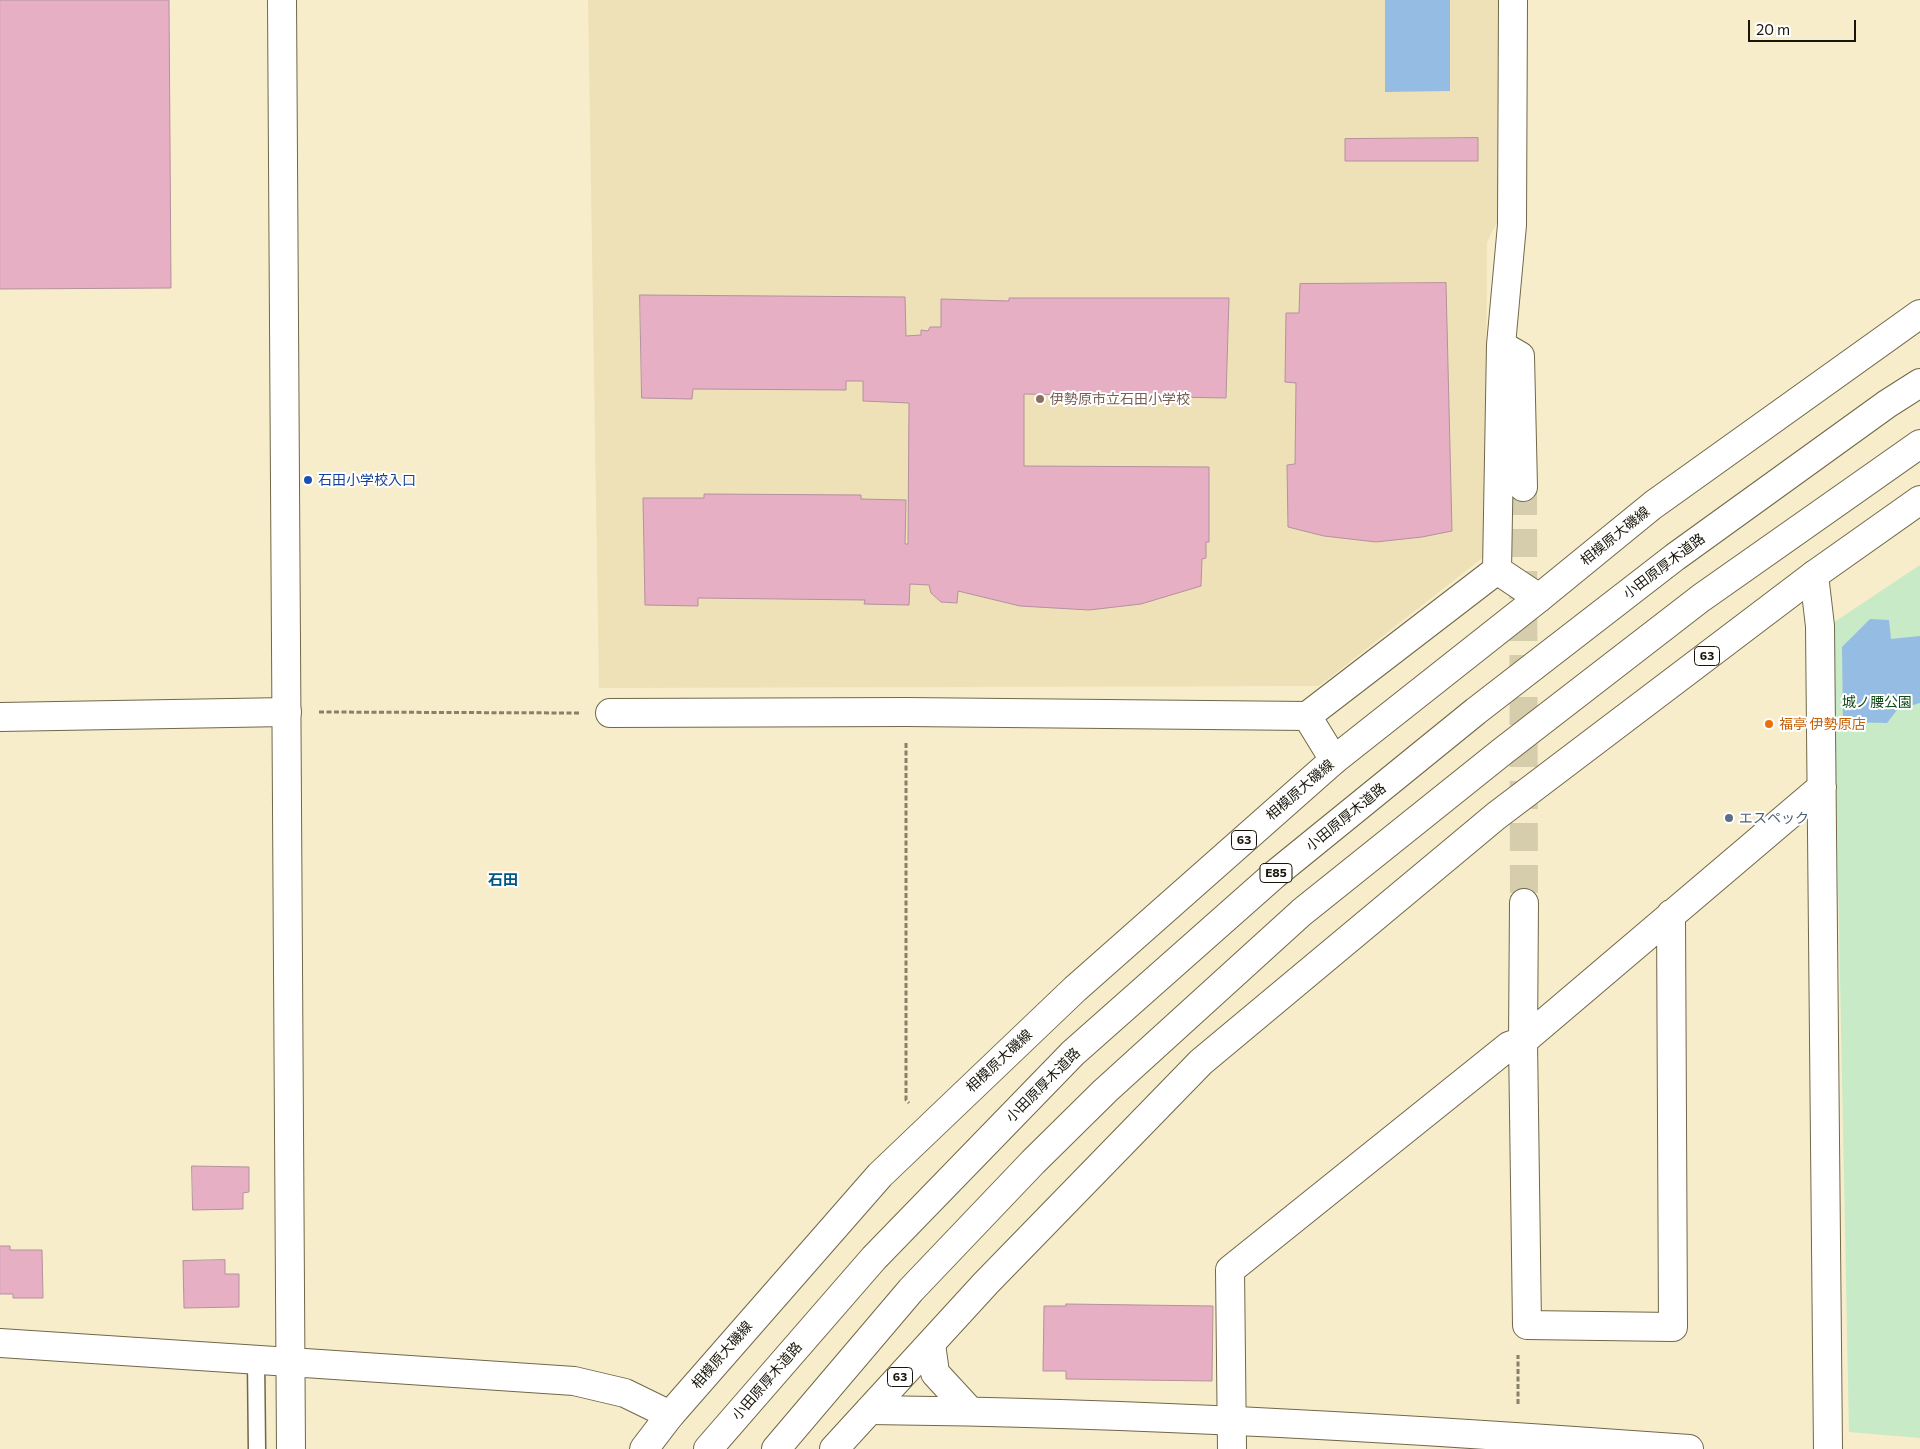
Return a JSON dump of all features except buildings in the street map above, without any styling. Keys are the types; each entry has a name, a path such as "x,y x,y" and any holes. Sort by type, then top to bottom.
{"main road":[{"path":"282,0 290,1449"},
{"path":"1497,570 1501,345 1512,225 1513,0"},
{"name":"相模原大磯線","path":"644,1449 670,1414 880,1175 1075,989 1334,760 1653,505 1920,314"},
{"path":"1501,345 1520,356 1523,488"},
{"name":"小田原厚木道路","path":"708,1449 874,1258 1073,1053 1274,875 1476,711 1675,557 1887,404 1920,383"},
{"path":"776,1449 911,1290 1033,1162 1105,1091 1302,912 1503,750 1701,598 1920,444"},
{"name":"63","path":"834,1449 986,1283 1201,1062 1496,816 1814,575 1920,500"},
{"path":"1497,570 1539,598"},
{"path":"610,713 906,712 1307,716 1497,570"},
{"path":"1814,575 1820,626 1828,1449"},
{"path":"0,716 287,712"},
{"path":"1307,716 1334,760"},
{"path":"1232,1449 1230,1270 1510,1046 1523,1041 1822,787"},
{"path":"1524,903 1523,1041 1527,1326 1674,1327 1671,914"},
{"path":"0,1343 574,1381 625,1393 670,1414"},
{"path":"931,1344 935,1373 970,1411"},
{"path":"870,1410 970,1411 1232,1420 1518,1436 1690,1449"}],"lane":[{"path":"256,1360 257,1449"}],"path":[{"path":"287,712 610,713"},
{"path":"906,712 906,1100 930,1126"},
{"path":"1518,1436 1518,1335 1527,1326"}],"shaded area":[{"name":"伊勢原市立石田小学校","path":"588,0 1503,0 1504,209 1487,242 1485,556 1319,686 599,688"}],"green space":[{"name":"城ノ腰公園","path":"1920,565 1920,1438 1849,1432 1833,623"}],"water":[{"path":"1385,0 1450,0 1450,91 1385,92"},
{"path":"1870,619 1889,620 1891,639 1920,636 1920,703 1897,710 1887,723 1843,722 1842,647"}],"tunnel":[{"path":"1523,487 1524,903"}],"place":[{"name":"伊勢原市立石田小学校","path":"1040,399"},
{"name":"石田小学校入口","path":"308,480"},
{"name":"福亭 伊勢原店","path":"1769,724"},
{"name":"エスペック","path":"1729,818"}],"district":[{"name":"石田","path":"503,880"}]}
